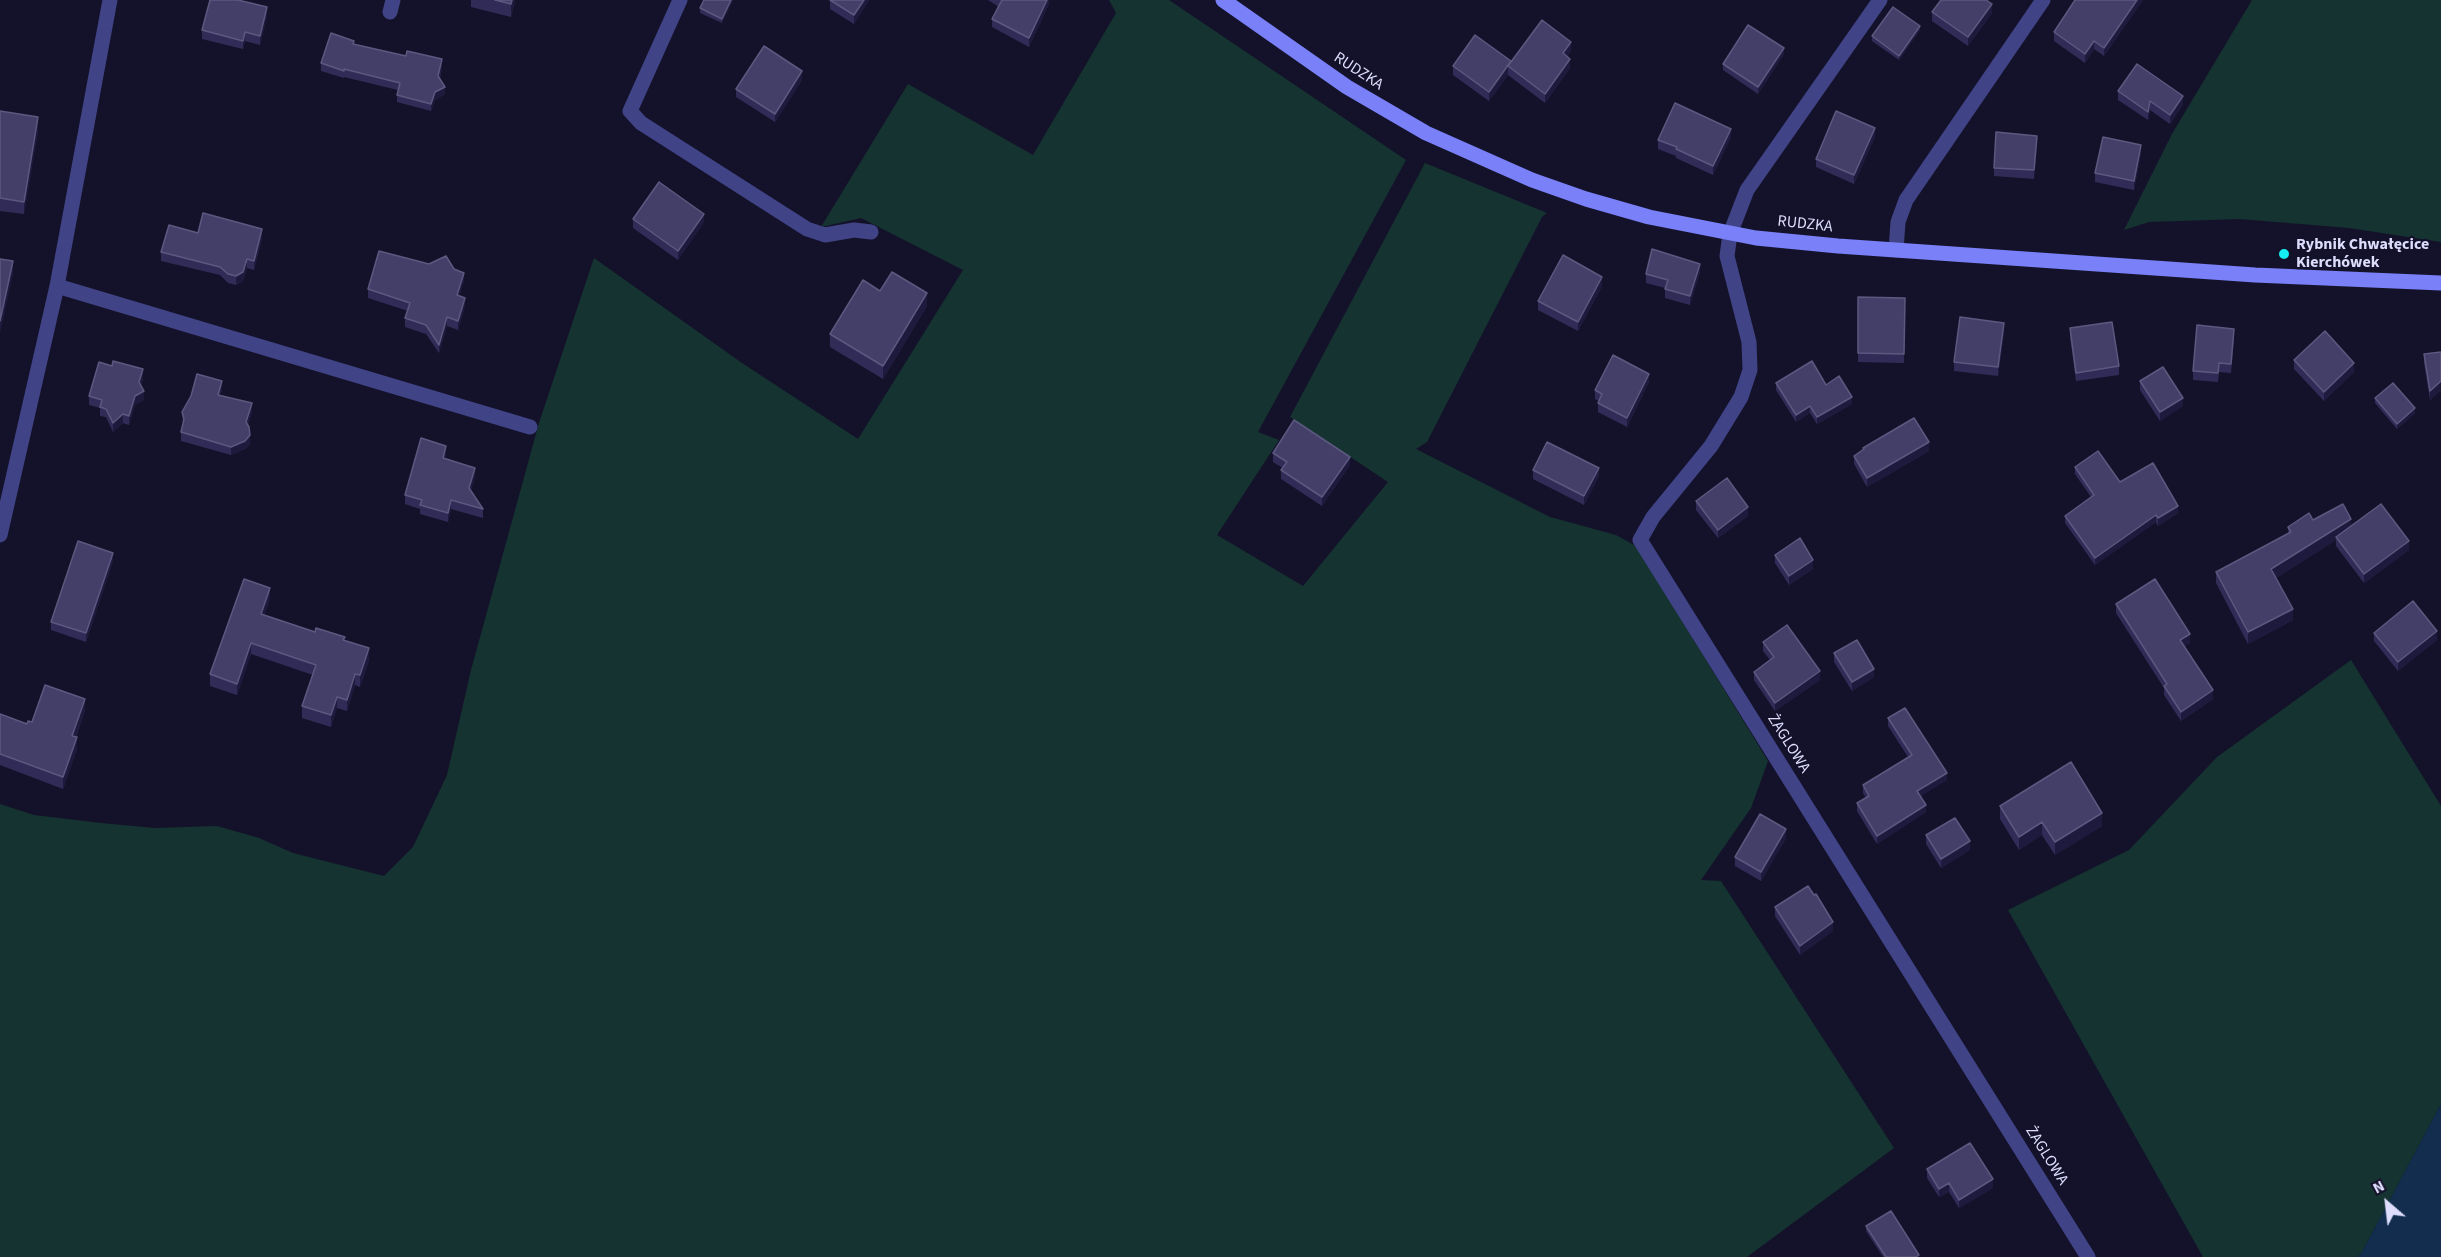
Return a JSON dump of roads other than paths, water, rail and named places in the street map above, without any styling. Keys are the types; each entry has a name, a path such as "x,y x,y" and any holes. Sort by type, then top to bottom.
{"main road":[{"name":"RUDZKA","path":"1223,0 1347,87 1398,118 1468,153 1586,199 1649,217 1730,234 1792,242 2255,275 2441,283"}],"street":[{"path":"0,535 57,286 110,0"},
{"path":"680,0 630,111 641,123 807,229 825,235 854,230 871,232"},
{"path":"1730,234 1747,190 1880,0"},
{"path":"1896,250 1896,231 1906,200 2043,0"},
{"name":"ŻAGLOWA","path":"1730,234 1727,256 1749,342 1750,370 1741,397 1711,446 1653,517 1640,540 2088,1257"},
{"path":"57,286 530,427"}],"water":[{"path":"2441,1104 2441,1257 2357,1257 2361,1254"}],"place":[{"name":"Rybnik Chwałęcice Kierchówek","path":"2284,254"}]}
